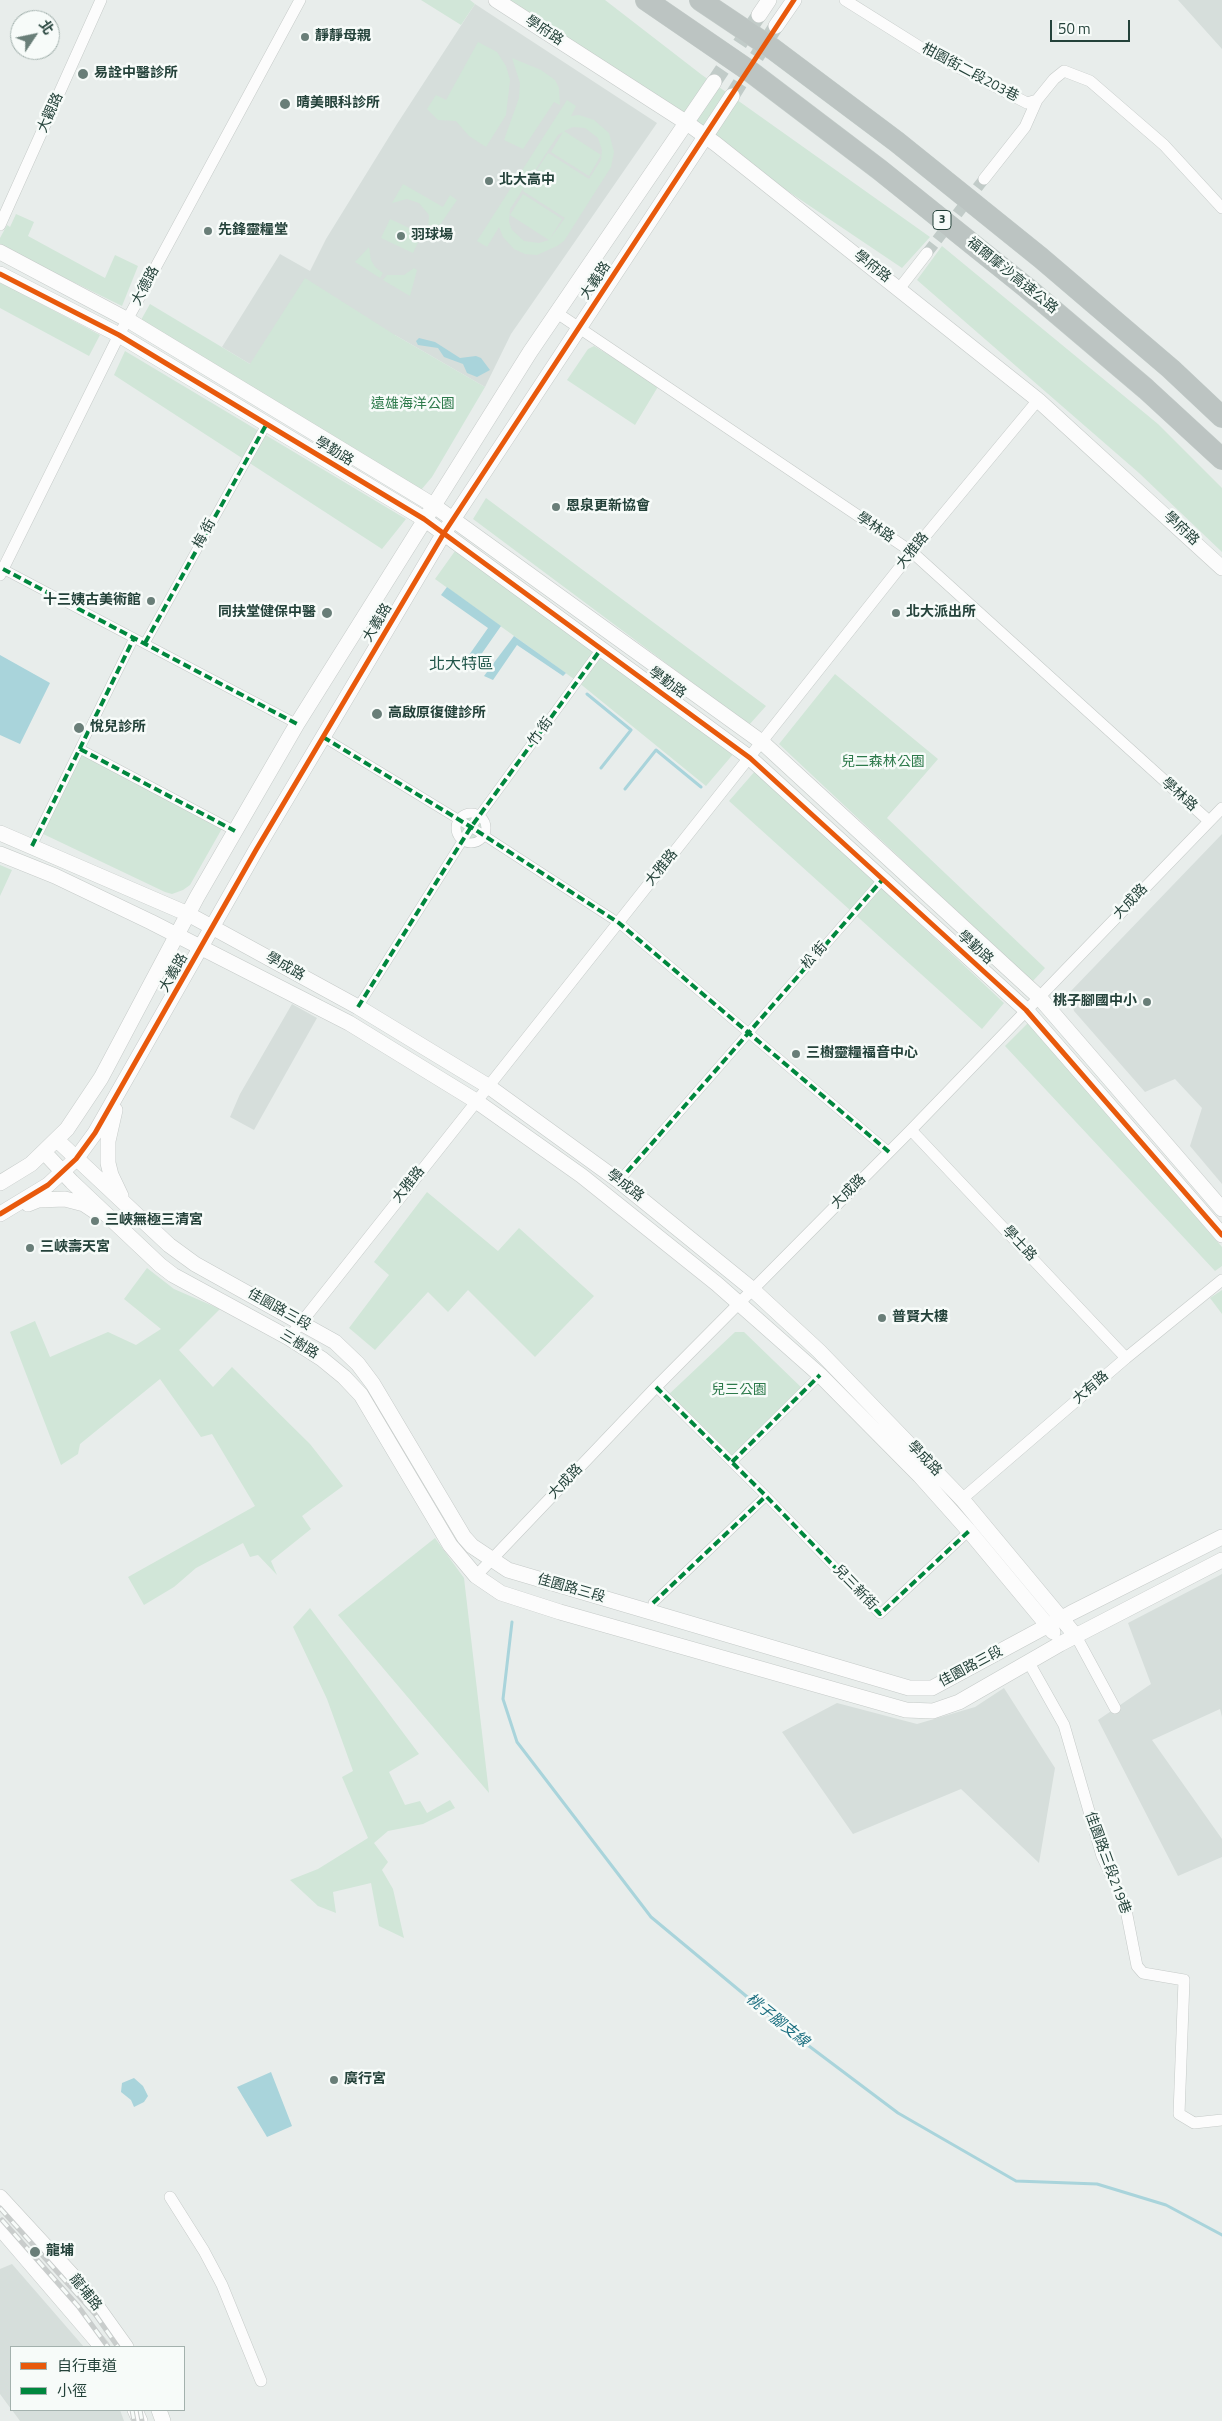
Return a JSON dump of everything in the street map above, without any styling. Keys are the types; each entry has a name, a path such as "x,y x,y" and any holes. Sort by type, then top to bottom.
{"highway":[{"name":"福爾摩沙高速公路","path":"646,0 752,72 880,170 1028,288 1146,389 1222,459"},
{"name":"3","path":"700,0 773,50 897,142 1055,271 1171,370 1222,417"}],"street":[{"name":"大觀路","path":"0,225 101,0"},
{"name":"大德路","path":"2,572 119,335 300,0"},
{"name":"學府路","path":"496,0 706,136 1038,400 1222,568"},
{"path":"759,15 769,0"},
{"path":"776,26 794,0"},
{"name":"柑園街二段203巷","path":"844,0 940,58 1027,103 1037,100 1054,79 1064,71 1090,81 1164,146 1222,208"},
{"name":"大義路","path":"44,1152 72,1122 101,1078 188,914 235,831 297,724 424,519 557,314 714,82"},
{"name":"大義路","path":"62,1172 92,1139 212,927 444,533 732,96"},
{"path":"984,180 1025,127 1037,100"},
{"name":"學勤路","path":"0,252 128,320 433,505 763,742 1039,997 1222,1209"},
{"path":"899,289 927,253"},
{"name":"學勤路","path":"0,274 119,335 424,519 750,758 1026,1010 1222,1235"},
{"name":"學林路","path":"557,314 912,552 1208,821"},
{"name":"大雅路","path":"289,1338 300,1321 619,923 912,552 1038,400"},
{"name":"梅 街","path":"145,643 266,425"},
{"path":"2,572 145,643 297,724"},
{"path":"32,846 134,638"},
{"name":"竹 街","path":"358,1007 471,827 601,649"},
{"path":"324,737 471,827 619,923 889,1152"},
{"path":"80,749 235,831"},
{"name":"大成路","path":"476,1576 656,1387 911,1130 1222,808"},
{"path":"468,813 480,815 486,823 484,836 472,844 462,841 456,833 455,826 458,819 468,813"},
{"name":"學成路","path":"0,833 188,914 358,1007 488,1086 619,1181 752,1289 819,1351 962,1499 1076,1636 1115,1708"},
{"name":"學成路","path":"0,854 55,876 177,935 349,1023 476,1101 582,1176 739,1302 820,1375 920,1476 970,1531 1048,1626 1060,1644"},
{"name":"松 街","path":"619,1181 883,879"},
{"path":"123,1087 112,1118 108,1141 108,1163 116,1189 130,1210"},
{"name":"學士路","path":"911,1130 1126,1358"},
{"name":"佳園路三段","path":"57,1140 169,1245 195,1264 300,1321 334,1342 358,1364 373,1384 464,1538 490,1560 508,1570 909,1688 932,1688 1062,1618 1222,1537"},
{"path":"0,1183 44,1152"},
{"name":"三樹路","path":"44,1152 62,1172 160,1265 173,1275 289,1338 344,1376 361,1395 450,1545 476,1576"},
{"path":"0,1215 48,1185 62,1172"},
{"path":"0,1215 38,1200 65,1198 84,1204 128,1234"},
{"name":"大有路","path":"962,1499 1126,1358 1222,1280"},
{"path":"732,1462 820,1375"},
{"name":"兒三新街","path":"656,1387 766,1496 880,1614 970,1531"},
{"path":"653,1603 766,1496"},
{"name":"佳園路三段","path":"476,1576 502,1593 560,1612 906,1710 933,1711 959,1702 1028,1661 1222,1560"},
{"name":"佳園路三段219巷","path":"1028,1661 1064,1725 1102,1856 1125,1905 1136,1966 1143,1973 1184,1980 1179,2114 1194,2123 1222,2120"},
{"path":"170,2197 204,2251 222,2285 261,2380"},
{"name":"龍埔路","path":"0,2198 84,2288 125,2346"},
{"name":"龍埔路","path":"0,2228 101,2346"}],"shaded area":[{"path":"1178,0 1222,0 1222,49"},
{"name":"北大高中","path":"475,4 657,123 511,334 485,387 395,335 250,364 222,347 280,254 310,271 326,239 397,124"},
{"name":"桃子腳國中小","path":"1222,834 1222,1184 1190,1146 1202,1108 1175,1079 1145,1092 1074,1011 1069,993"},
{"path":"292,1004 317,1018 254,1130 230,1117 240,1094"},
{"path":"1222,1574 1222,1717 1220,1709 1152,1740 1222,1839 1222,1857 1178,1876 1098,1720 1151,1684 1128,1623"},
{"path":"1004,1688 1055,1768 1039,1863 961,1789 853,1834 782,1732 837,1703 917,1724 975,1707"},
{"path":"12,2264 83,2346 10,2346 10,2408 0,2394 0,2269"},
{"path":"13,2411 120,2411 124,2421 20,2421"}],"green space":[{"path":"421,0 470,0 475,4 461,25"},
{"path":"496,0 605,0 702,75 930,237 902,268 697,130"},
{"path":"478,42 497,52 506,66 510,80 506,115 486,147 469,136 456,121 438,120 427,109 436,95 446,100"},
{"path":"512,58 541,70 555,80 559,88 560,105 554,102 523,149 504,140 519,98 520,83"},
{"path":"567,100 576,106 571,116 579,115 594,120 609,133 614,152 611,167 564,241 537,255 525,254 514,249 503,237 499,227 487,247 477,241","holes":["573,127 585,128 598,138 602,150 601,160 589,179 548,153 523,191 565,218 549,240 539,243 524,241 512,230 509,222 510,209 558,135 563,132 551,152 589,176 601,155 564,131"]},
{"path":"403,184 443,207 450,195 457,200 435,232 428,230 429,215 419,203 407,199 392,203"},
{"path":"523,194 562,219 549,240 510,215"},
{"path":"16,214 34,222 28,236 105,278 115,255 138,266 122,306 0,246 0,238 7,225 10,227"},
{"name":"羽球場","path":"390,219 422,234 413,253 381,238"},
{"path":"942,246 1158,424 1222,488 1222,552 1139,473 917,280"},
{"path":"369,247 371,260 375,267 383,273 380,278 355,262"},
{"path":"414,268 417,270 410,296 383,280 387,275 404,275"},
{"name":"遠雄海洋公園","path":"305,278 395,335 485,387 432,477 421,490 141,320 150,304 250,364"},
{"path":"0,282 100,335 89,356 0,308"},
{"path":"594,346 659,385 635,425 567,380 588,349"},
{"path":"125,351 406,519 382,549 114,375"},
{"path":"486,498 766,706 749,725 473,519"},
{"path":"455,551 735,752 706,786 578,682 435,579"},
{"name":"兒二森林公園","path":"835,674 938,759 887,818 1045,968 1032,982 779,744"},
{"path":"80,749 224,825 190,885 172,894 165,892 39,832"},
{"path":"756,770 1004,1003 982,1029 729,801"},
{"path":"471,813 482,817 486,828 482,839 471,843 460,839 456,828 460,817"},
{"path":"0,865 12,870 0,896"},
{"path":"1028,1023 1222,1247 1222,1266 1215,1271 1005,1046"},
{"path":"427,1192 498,1251 519,1228 594,1296 535,1357 468,1290 448,1312 428,1292 375,1350 349,1328 389,1275 374,1262"},
{"path":"147,1268 174,1289 220,1309 179,1350 213,1387 232,1367 310,1444 343,1486 302,1516 311,1529 271,1561 277,1575 258,1555 250,1557 243,1543 196,1568 174,1587 144,1605 128,1577 255,1506 212,1434 201,1437 160,1379 80,1444 78,1454 61,1465 10,1332 35,1321 50,1357 108,1332 136,1345 161,1329 124,1299"},
{"path":"1222,1290 1222,1314 1210,1298"},
{"name":"兒三公園","path":"735,1332 744,1332 804,1390 732,1462 666,1397"},
{"path":"435,1538 464,1578 489,1793 338,1615"},
{"path":"310,1608 419,1754 389,1772 405,1805 420,1801 427,1813 450,1800 455,1808 423,1824 388,1831 374,1843 388,1862 382,1870 393,1889 404,1938 379,1926 371,1883 333,1892 336,1913 318,1906 290,1880 318,1869 368,1838 342,1777 353,1771 327,1699 293,1627"}],"water":[{"path":"419,338 435,342 460,358 476,356 481,358 490,370 477,377 467,373 463,364 444,357 438,348 418,345 416,341"},
{"path":"447,587 501,626 471,669 462,665 488,628 441,595"},
{"path":"514,636 566,673 563,676 517,645 493,680 484,676"},
{"path":"0,655 50,683 20,744 0,735"},
{"path":"271,2072 292,2126 267,2137 237,2087"},
{"path":"134,2078 143,2086 148,2096 144,2102 134,2107 131,2100 121,2092 122,2083"}],"waterway":[{"path":"587,694 631,730 601,768"},
{"path":"625,789 656,750 701,787"},
{"name":"桃子腳支線","path":"512,1622 503,1699 517,1742 651,1917 781,2025 898,2113 1016,2181 1097,2184 1166,2205 1222,2235"}],"tunnel":[{"path":"714,82 759,15"},
{"path":"732,96 776,26"},
{"path":"927,253 984,179"}],"railway":[{"path":"0,2208 95,2314 117,2346"},
{"path":"2,2220 78,2306 107,2346"},
{"path":"132,2411 134,2421"},
{"path":"140,2411 142,2421"}],"marked path":[{"path":"145,643 266,425"},
{"path":"3,569 297,724"},
{"path":"32,846 134,638"},
{"path":"358,1007 471,827 601,649"},
{"path":"323,737 471,827 619,923 889,1152"},
{"path":"80,749 235,831"},
{"path":"619,1181 883,879"},
{"path":"732,1462 820,1375"},
{"path":"656,1387 766,1496 880,1614 969,1531"},
{"path":"653,1603 766,1496"}],"cycle path":[{"path":"0,1214 48,1185 76,1159 95,1133 256,850 444,533 794,0"},
{"path":"0,274 119,335 424,519 750,758 1026,1010 1222,1235"}],"place":[{"name":"靜靜母親","path":"305,37"},
{"name":"易詮中醫診所","path":"83,74"},
{"name":"晴美眼科診所","path":"285,104"},
{"name":"北大高中","path":"489,181"},
{"name":"先鋒靈糧堂","path":"208,231"},
{"name":"羽球場","path":"401,236"},
{"name":"恩泉更新協會","path":"556,507"},
{"name":"十三姨古美術館","path":"151,601"},
{"name":"同扶堂健保中醫","path":"327,613"},
{"name":"北大派出所","path":"896,613"},
{"name":"高啟原復健診所","path":"377,714"},
{"name":"悅兒診所","path":"79,728"},
{"name":"桃子腳國中小","path":"1147,1002"},
{"name":"三樹靈糧福音中心","path":"796,1054"},
{"name":"三峽無極三清宮","path":"95,1221"},
{"name":"三峽壽天宮","path":"30,1248"},
{"name":"普賢大樓","path":"882,1318"},
{"name":"廣行宮","path":"334,2080"},
{"name":"龍埔","path":"35,2252"}],"district":[{"name":"北大特區","path":"461,665"}]}
